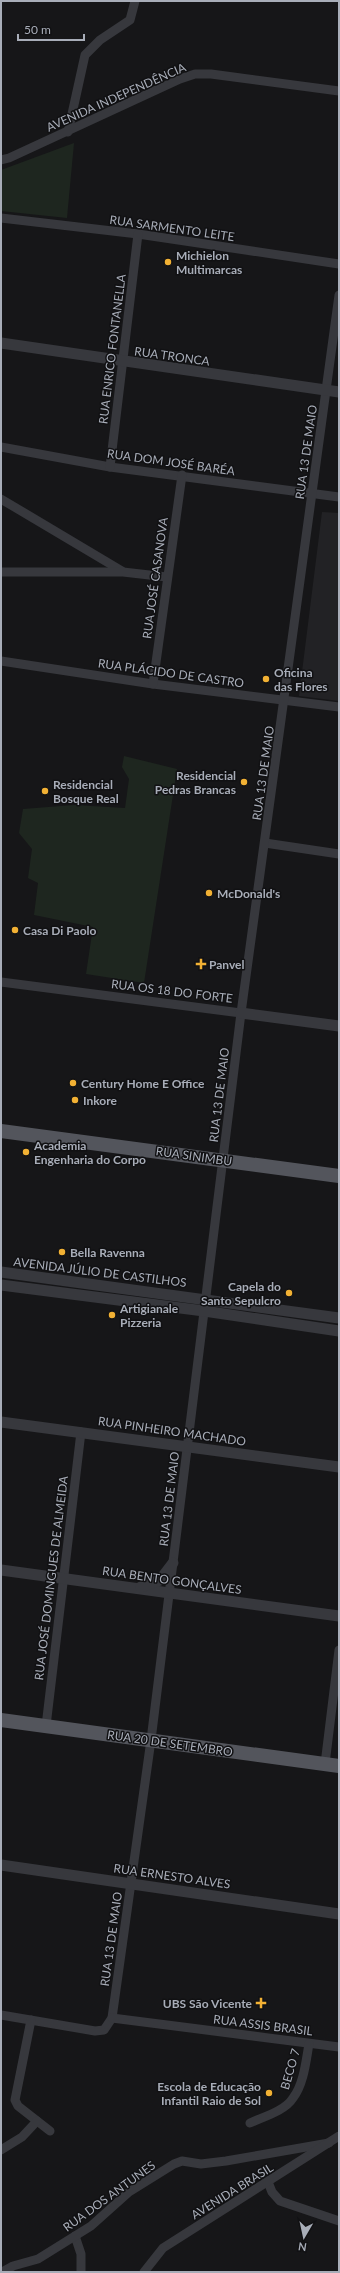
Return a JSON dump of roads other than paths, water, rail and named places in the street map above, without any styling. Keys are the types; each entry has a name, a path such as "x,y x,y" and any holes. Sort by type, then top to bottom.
{"main road":[{"name":"RUA SINIMBU","path":"1,1131 339,1176"},
{"name":"RUA 20 DE SETEMBRO","path":"1,1720 46,1726 151,1734 166,1742 332,1765"}],"street":[{"path":"68,132 85,55 100,40 130,20 135,1"},
{"name":"AVENIDA INDEPENDÊNCIA","path":"1,160 9,158 68,132 180,79 195,74 211,74 339,91"},
{"name":"RUA SARMENTO LEITE","path":"1,218 138,234 339,264"},
{"name":"RUA ENRICO FONTANELLA","path":"110,467 138,234"},
{"name":"RUA 13 DE MAIO","path":"112,2018 173,1563 241,1013 285,700 339,295"},
{"name":"RUA TRONCA","path":"1,343 122,362 339,392"},
{"name":"RUA DOM JOSÉ BARÉA","path":"1,447 110,467 182,475 339,497"},
{"name":"RUA JOSÉ CASANOVA","path":"153,684 182,475"},
{"path":"1,499 123,572"},
{"path":"1,572 123,572 167,577"},
{"name":"RUA PLÁCIDO DE CASTRO","path":"1,661 153,684 339,707"},
{"path":"265,844 339,854"},
{"name":"RUA OS 18 DO FORTE","path":"1,982 339,1026"},
{"name":"AVENIDA JÚLIO DE CASTILHOS","path":"1,1272 206,1298 336,1317"},
{"path":"1,1285 204,1311 335,1330 336,1317"},
{"path":"252,1318 254,1305"},
{"path":"294,1324 296,1312"},
{"name":"RUA PINHEIRO MACHADO","path":"1,1422 339,1467"},
{"name":"RUA JOSÉ DOMINGUES DE ALMEIDA","path":"46,1726 81,1432"},
{"path":"136,1588 160,1580 173,1563"},
{"name":"RUA BENTO GONÇALVES","path":"1,1570 339,1616"},
{"path":"332,1765 339,1650"},
{"name":"RUA ERNESTO ALVES","path":"1,1865 339,1914"},
{"path":"1,2015 95,2031 104,2030 112,2018"},
{"name":"RUA ASSIS BRASIL","path":"112,2018 339,2048"},
{"path":"31,2020 18,2084 16,2104 50,2131"},
{"name":"BECO 7","path":"250,2123 284,2106 293,2098 301,2079 309,2044"},
{"path":"1,2150 22,2137 37,2121"},
{"name":"AVENIDA BRASIL","path":"144,2272 163,2248 339,2136"},
{"name":"RUA DOS ANTUNES","path":"2,2272 13,2266 38,2260 91,2226 129,2192 174,2164 182,2161 201,2164 226,2161 329,2143"},
{"path":"268,2182 272,2192 280,2201 339,2221"},
{"path":"75,2236 81,2254 81,2272"}],"place":[{"name":"Michielon Multimarcas","path":"168,262"},
{"name":"Oficina das Flores","path":"266,679"},
{"name":"Residencial Pedras Brancas","path":"244,782"},
{"name":"Residencial Bosque Real","path":"45,791"},
{"name":"McDonald's","path":"209,893"},
{"name":"Casa Di Paolo","path":"15,930"},
{"name":"Panvel","path":"201,964"},
{"name":"Century Home E Office","path":"73,1083"},
{"name":"Inkore","path":"75,1100"},
{"name":"Academia Engenharia do Corpo","path":"26,1152"},
{"name":"Bella Ravenna","path":"62,1252"},
{"name":"Capela do Santo Sepulcro","path":"289,1293"},
{"name":"Artigianale Pizzeria","path":"112,1315"},
{"name":"UBS São Vicente","path":"261,2003"},
{"name":"Escola de Educação Infantil Raio de Sol","path":"269,2093"}]}
